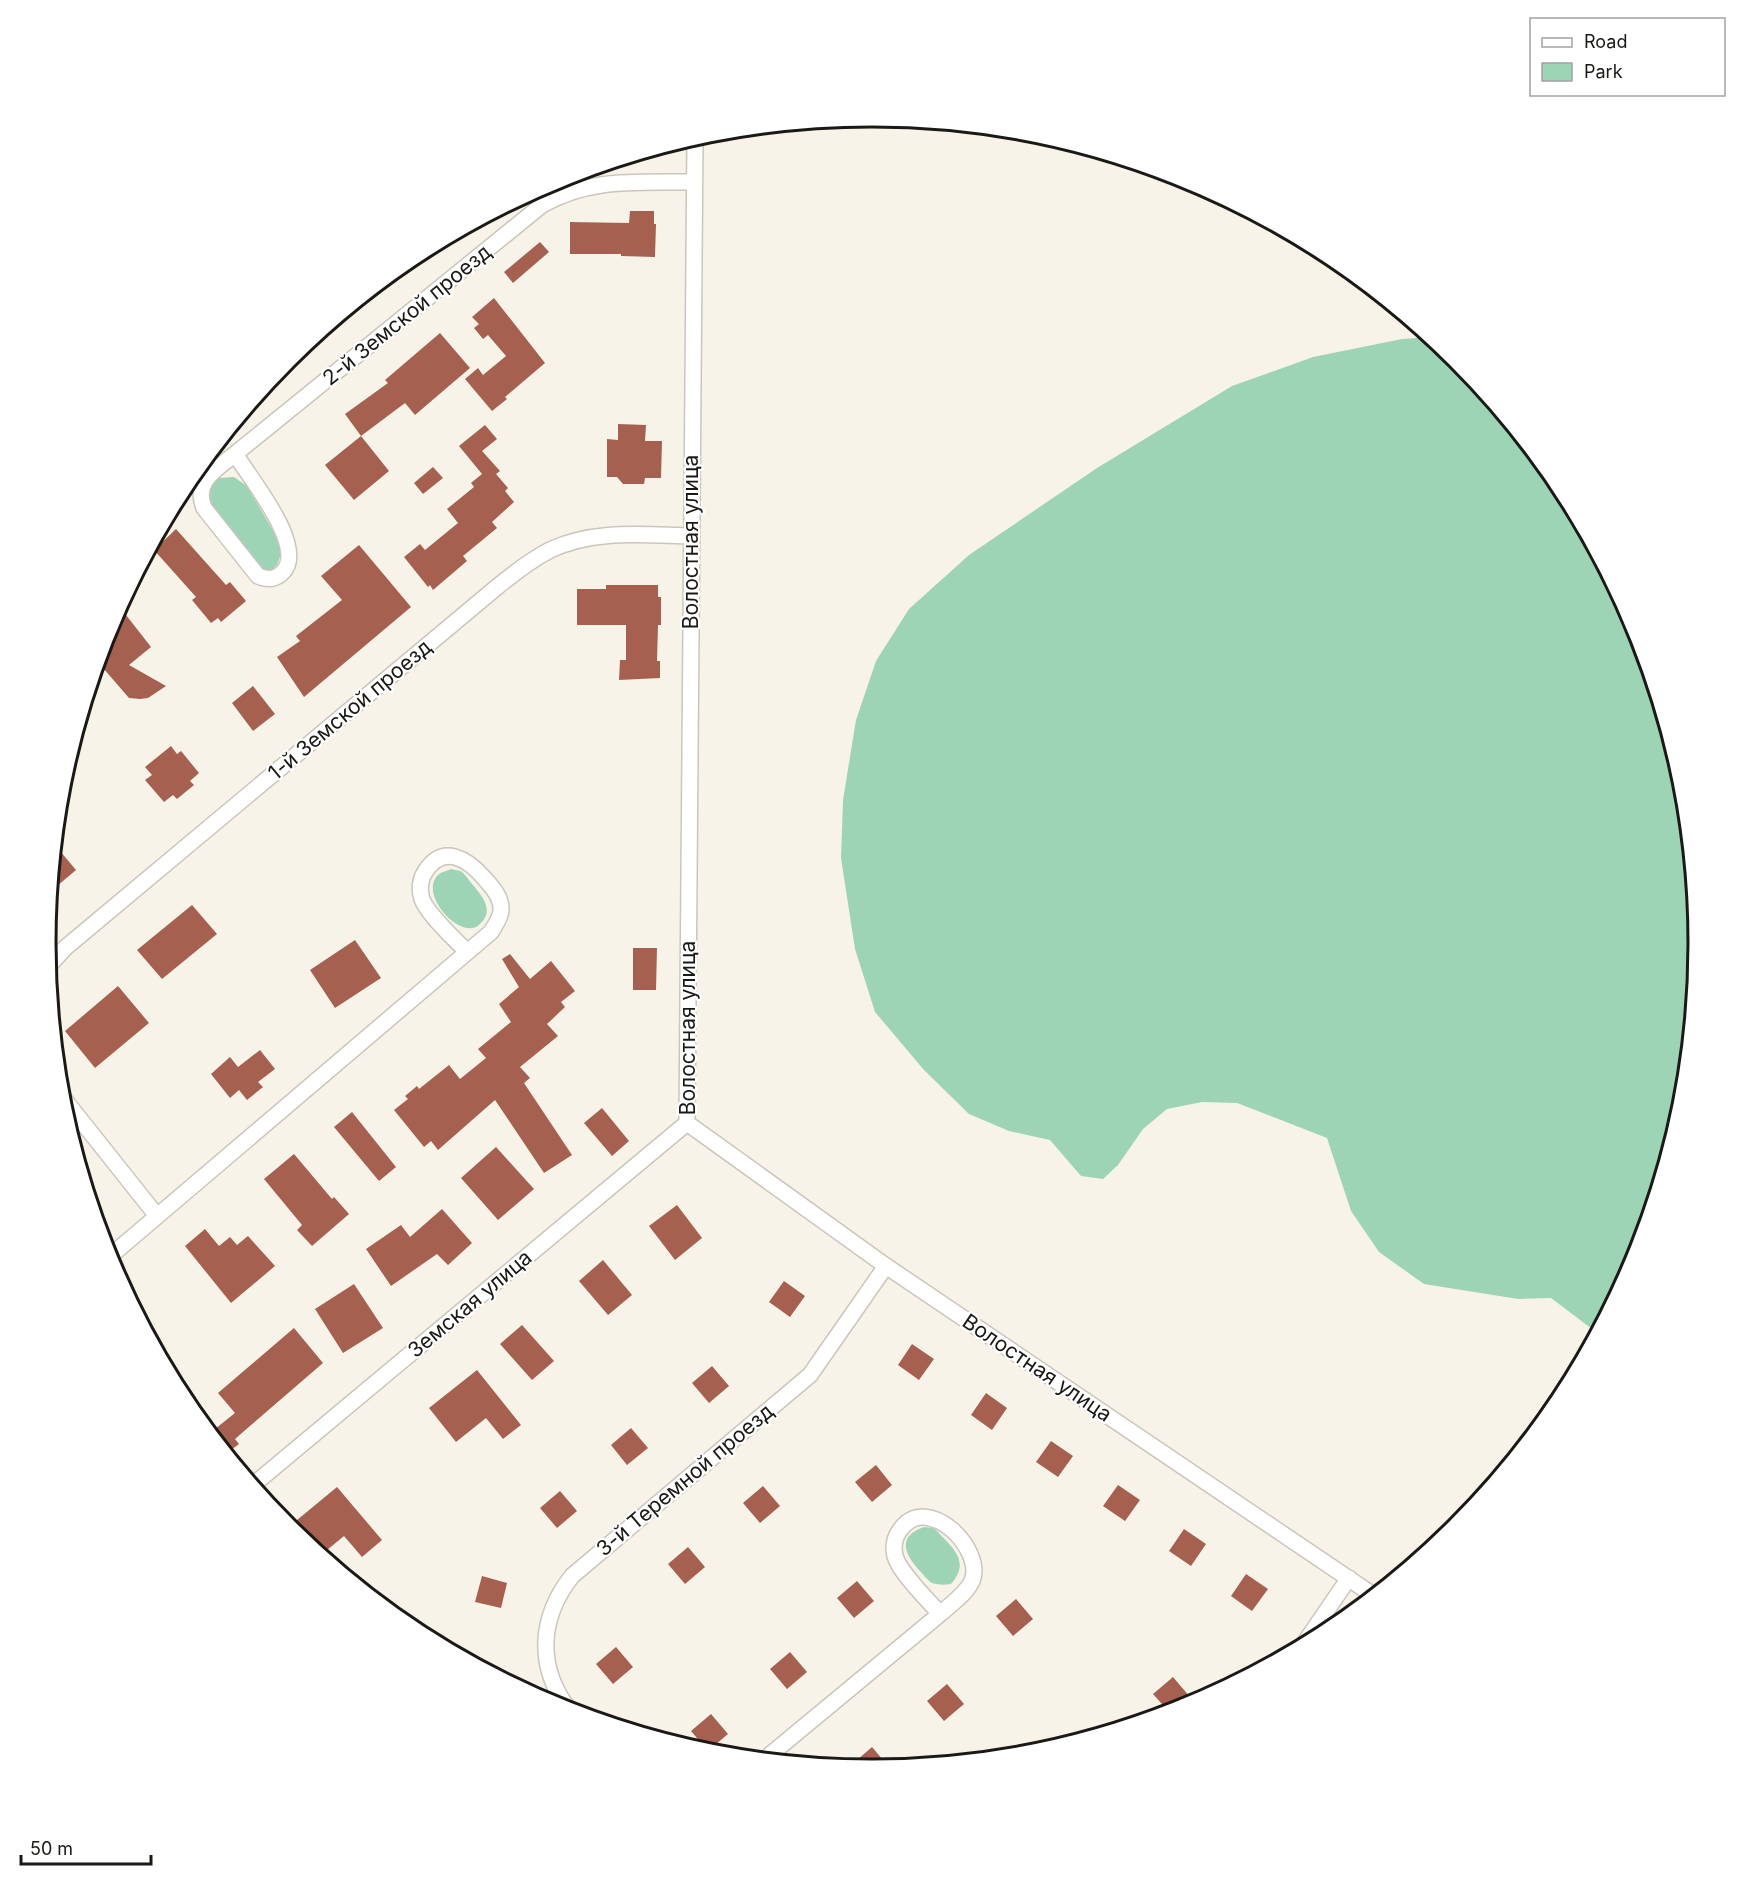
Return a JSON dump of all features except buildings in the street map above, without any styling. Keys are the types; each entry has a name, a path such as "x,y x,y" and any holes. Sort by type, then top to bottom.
{"street":[{"name":"Волостная улица","path":"694,146 687,1123 886,1266 1367,1591"},
{"name":"2-й Земской проезд","path":"235,454 287,538 290,556 288,565 285,571 273,579 258,576 204,508 200,497 204,482 235,454 542,205 568,192 601,184 694,182"},
{"name":"1-й Земской проезд","path":"56,958 65,948 488,594 532,560 551,550 592,537 691,536"},
{"path":"116,1251 491,932 498,922 501,910 499,898 474,866 464,859 452,856 440,858 430,865 423,875 420,887 422,899 428,909 467,952"},
{"path":"73,1110 157,1216"},
{"name":"Земская улица","path":"258,1481 687,1123"},
{"name":"3-й Теремной проезд","path":"561,1697 550,1675 546,1657 548,1622 561,1590 572,1576 810,1375 886,1266"},
{"path":"772,1753 940,1614 965,1592 972,1582 975,1570 973,1558 948,1526 938,1519 926,1516 914,1518 896,1535 894,1546 896,1559 940,1614"},
{"path":"1315,1627 1349,1578"}],"green space":[{"path":"1419,338 1485,404 1550,489 1578,535 1625,630 1644,680 1660,731 1672,783 1681,836 1688,943 1681,1049 1660,1154 1644,1205 1625,1255 1590,1328 1551,1298 1518,1299 1424,1284 1379,1252 1351,1211 1327,1138 1237,1103 1202,1102 1167,1109 1143,1129 1118,1165 1103,1179 1081,1176 1050,1140 1009,1131 969,1114 924,1070 875,1012 855,949 841,858 843,800 856,720 876,661 909,609 969,555 1097,468 1232,386 1313,357 1402,339"},
{"path":"234,477 247,486 278,539 281,554 277,565 272,570 263,570 209,505 209,490 212,484 219,478"},
{"path":"451,869 464,873 484,899 486,915 479,925 471,928 462,927 452,921 437,903 433,893 433,883 439,874"},
{"path":"924,1527 934,1528 957,1554 960,1568 951,1584 932,1583 909,1557 907,1540 910,1535"}]}
